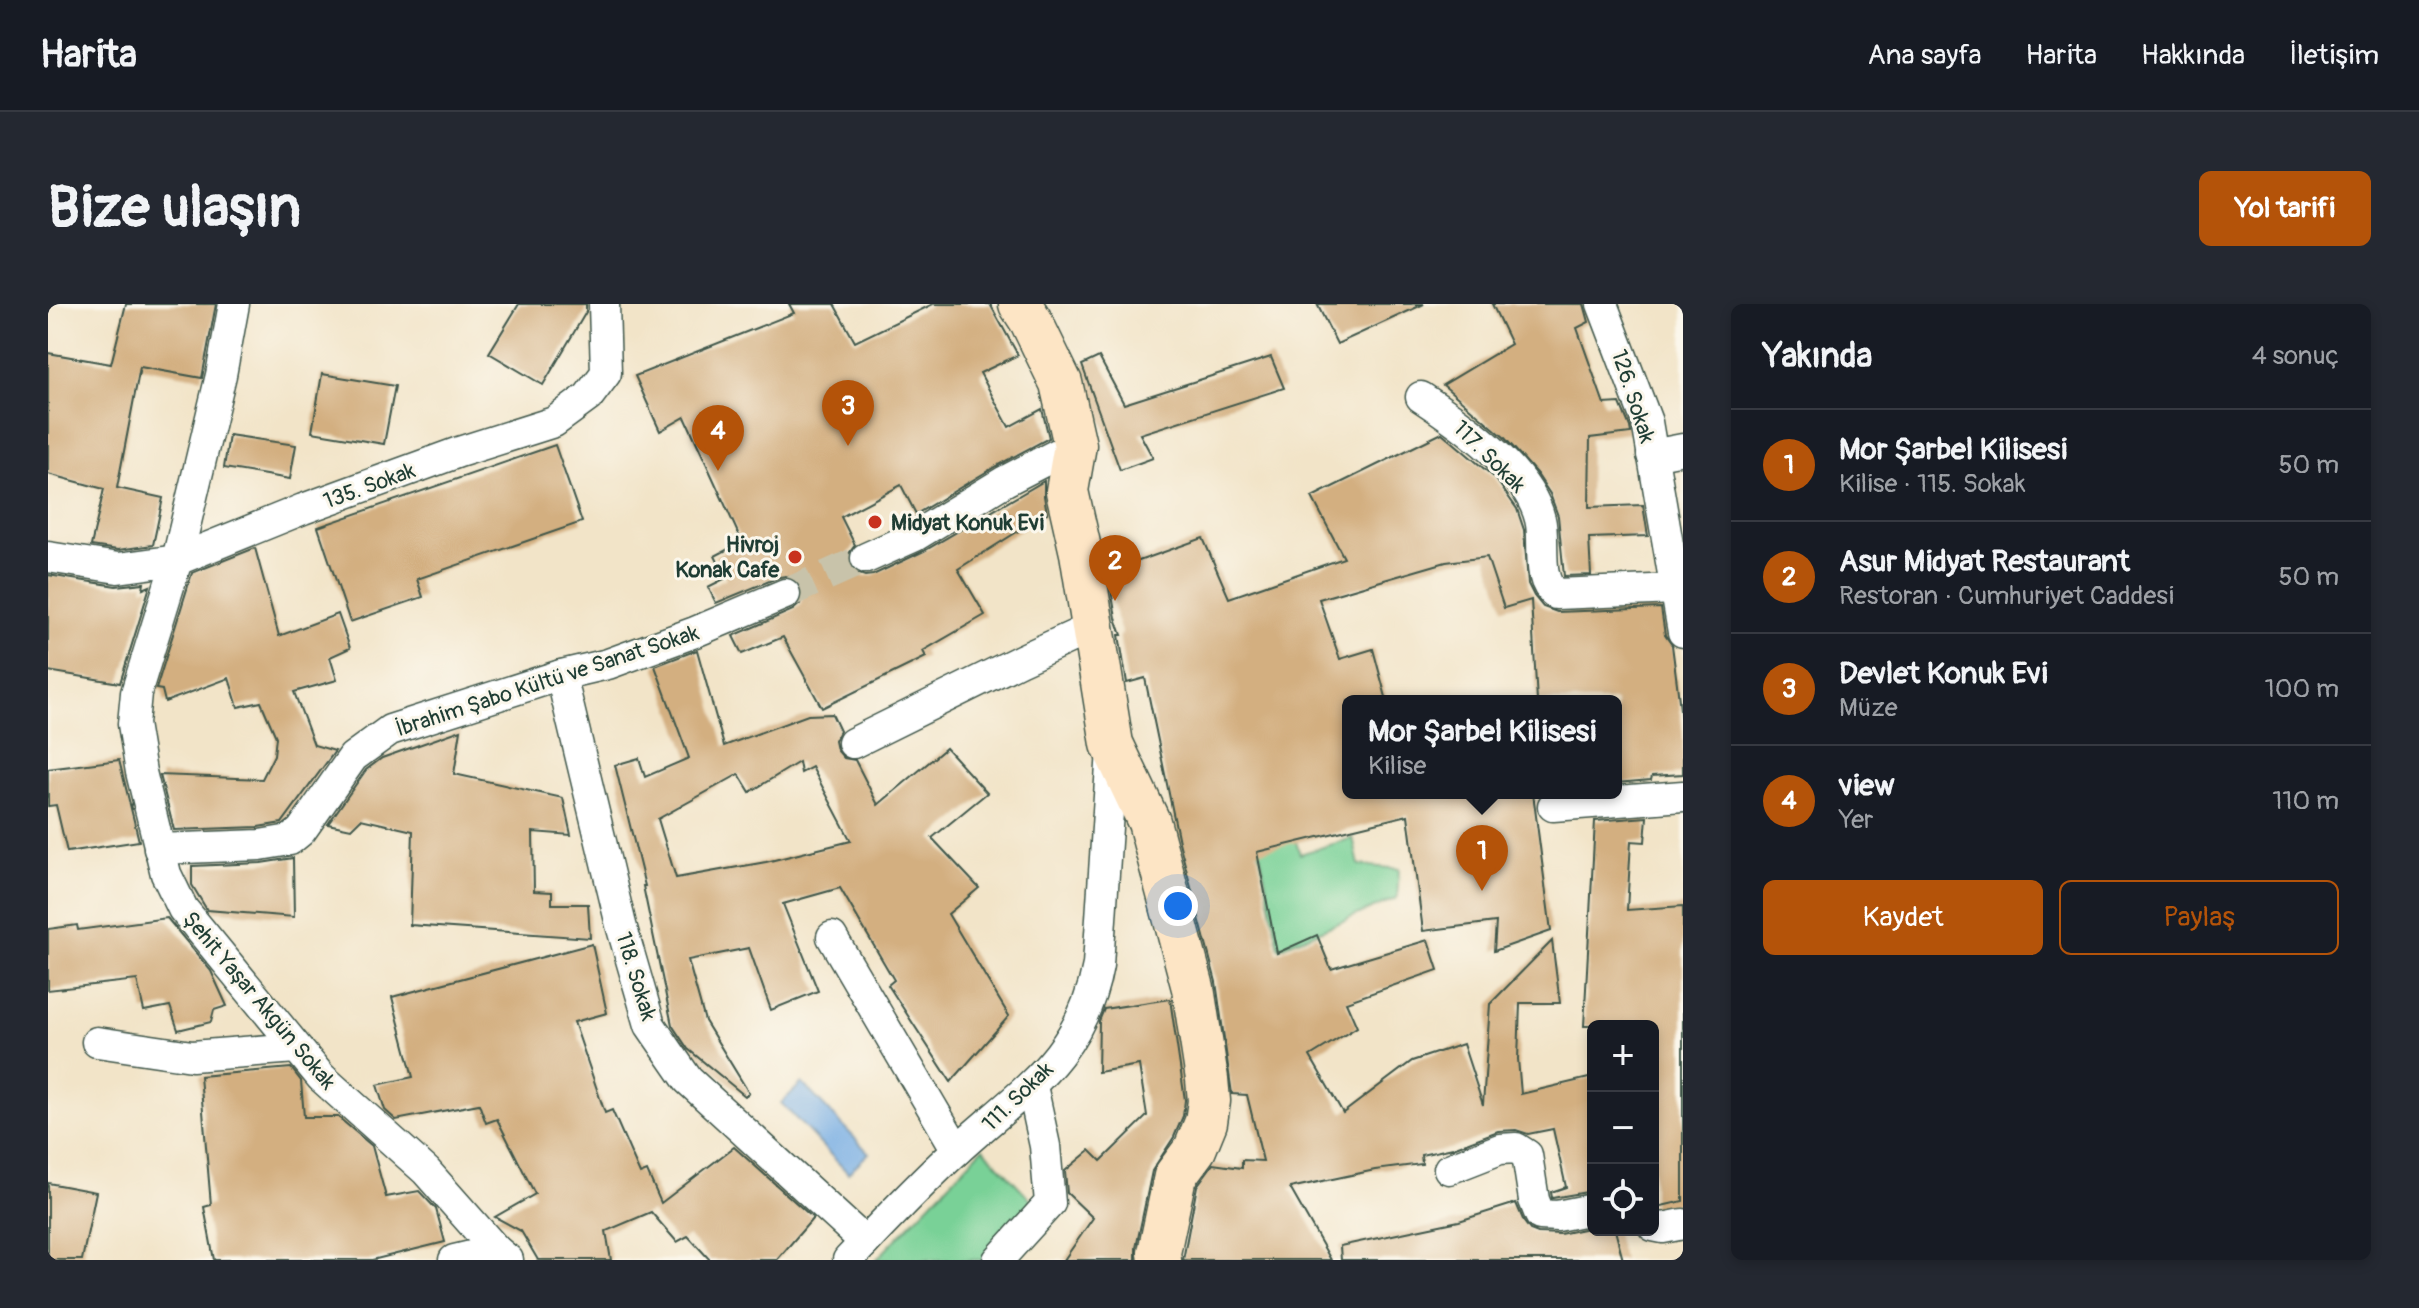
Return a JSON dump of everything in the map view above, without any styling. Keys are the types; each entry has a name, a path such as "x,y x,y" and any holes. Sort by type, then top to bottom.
{"street":[{"name":"Şehit Yaşar Akgün Sokak","path":"234,304 221,375 177,560 136,693 133,724 166,874 183,909 321,1077 426,1171 502,1255"},
{"name":"135. Sokak","path":"48,557 118,568 177,560 459,452 554,422 588,397 606,373 604,304"},
{"path":"1020,304 1061,383 1075,445 1067,491 1112,744 1149,822 1193,988 1207,1079 1209,1101 1206,1122 1195,1149 1175,1176 1160,1260"},
{"name":"126. Sokak","path":"1602,304 1647,422 1683,632"},
{"name":"117. Sokak","path":"1421,397 1469,429 1534,499 1544,537 1544,581 1549,590 1556,594 1676,589"},
{"path":"866,558 915,536 1005,481 1075,445"},
{"path":"1652,455 1683,449"},
{"name":"İbrahim Şabo Kültü ve Sanat Sokak","path":"159,849 260,845 290,840 301,831 353,757 390,730 561,675 608,664 785,594"},
{"path":"853,743 1093,627"},
{"name":"118. Sokak","path":"561,675 621,925 650,1025 688,1080 856,1251"},
{"name":"111. Sokak","path":"856,1251 957,1150 1050,1068 1082,1019 1093,991 1104,890 1112,744"},
{"path":"1553,806 1683,796"},
{"path":"832,937 957,1150"},
{"path":"97,1042 192,1056 296,1048"},
{"path":"998,1260 1050,1203 1045,1146 1032,1086"},
{"path":"1449,1169 1500,1149 1516,1148 1527,1155 1534,1200 1540,1215 1557,1216 1587,1210"},
{"path":"1659,1227 1683,1224"},
{"path":"454,1260 502,1255"}],"green space":[{"path":"1288,818 1300,854 1353,838 1359,865 1399,869 1397,898 1279,948 1254,824"},
{"path":"983,1148 1037,1206 987,1260 876,1260"}],"water":[{"path":"802,1083 869,1153 848,1173 781,1103"}],"building":[{"path":"126,304 216,304 202,378 140,367 117,488 163,498 153,545 118,550 91,546 104,489 48,474 48,353 111,364"},
{"path":"519,304 586,304 586,312 543,385 489,353"},
{"path":"789,304 834,304 855,342 933,304 990,304 1018,355 980,373 1009,427 1042,409 1049,438 916,514 901,485 841,517 855,545 848,555 850,566 856,573 873,575 924,551 1044,481 1047,513 958,569 985,615 923,651 926,657 822,708 783,637 742,654 733,636 793,610 800,604 802,588 795,579 779,577 716,603 708,587 726,578 715,556 742,542 685,417 660,431 635,376 794,313"},
{"path":"1317,304 1424,304 1337,344"},
{"path":"1492,304 1584,304 1589,322 1577,328 1604,404 1620,403 1630,427 1631,433 1590,438 1589,507 1643,505 1648,536 1589,538 1591,575 1564,576 1558,516 1550,494 1537,474 1504,437 1443,385 1511,344"},
{"path":"1099,357 1124,404 1271,357 1284,388 1140,434 1153,458 1120,470 1082,365"},
{"path":"322,374 395,386 384,444 312,432"},
{"path":"1442,433 1495,478 1517,509 1524,530 1528,584 1543,607 1557,612 1661,608 1665,635 1672,645 1683,735 1683,774 1622,782 1622,695 1537,695 1531,600 1504,608 1487,557 1446,562 1319,599 1340,659 1373,649 1385,695 1342,695 1342,799 1534,799 1551,931 1494,951 1496,922 1423,931 1408,815 1257,852 1277,953 1317,935 1331,969 1428,940 1438,970 1346,1002 1357,1027 1310,1056 1343,1113 1412,1061 1463,1044 1483,1105 1490,1004 1552,941 1560,1003 1520,1003 1518,1059 1521,1094 1587,1078 1587,1192 1552,1198 1551,1192 1566,1187 1553,1129 1528,1134 1516,1130 1498,1131 1453,1148 1421,1155 1422,1164 1375,1170 1290,1188 1331,1260 1183,1260 1197,1186 1213,1164 1242,1168 1242,1160 1263,1161 1247,1095 1232,1094 1216,982 1179,842 1145,678 1127,683 1119,635 1122,635 1108,572 1203,538 1229,598 1344,558 1312,497"},
{"path":"229,435 296,445 290,479 224,468"},
{"path":"555,445 582,522 417,579 423,597 350,622 318,527"},
{"path":"255,548 279,636 338,614 350,648 330,657 337,680 294,692 314,745 335,751 282,823 258,827 174,830 160,775 262,779 274,755 276,737 261,702 238,707 229,678 165,702 162,690 156,689 192,573"},
{"path":"48,575 116,586 144,583 143,589 150,586 120,683 48,671"},
{"path":"697,650 724,746 808,715 832,714 840,731 835,741 837,750 844,758 855,760 878,805 946,748 987,793 932,838 979,888 948,914 1009,1016 951,1082 888,985 894,980 840,888 783,904 818,991 771,1010 749,948 688,960 705,1021 749,1093 745,1096 688,1049 672,1025 645,886 615,765 639,758 645,777 689,758 655,666","holes":["799,762 801,773 812,767 851,841 766,862 676,878 658,819 739,774 750,792"]},
{"path":"461,730 454,774 563,798 571,835 533,832 534,891 552,892 552,904 588,904 590,938 410,925 413,831 361,819 351,829 328,824 366,770 382,758"},
{"path":"119,760 139,841 67,852 56,805 48,806 48,769"},
{"path":"1647,817 1645,842 1631,841 1627,910 1683,906 1683,1201 1659,1207 1659,1020 1587,1020 1587,1026 1584,1026 1595,821"},
{"path":"293,858 294,917 207,910 192,885 192,866 261,863"},
{"path":"167,918 211,971 227,1006 214,1010 211,1022 178,1030 170,1006 144,1011 137,980 48,990 48,929 77,925 78,930"},
{"path":"592,944 607,1013 574,1022 605,1113 612,1110 640,1174 647,1171 661,1203 734,1147 813,1218 777,1260 710,1260 688,1236 677,1242 651,1212 606,1231 611,1260 538,1260 521,1231 495,1217 535,1194 497,1119 486,1123 479,1104 396,1120 385,1110 377,1085 413,1077 392,997"},
{"path":"1170,999 1185,1100 1183,1116 1174,1137 1152,1171 1136,1260 1064,1260 1093,1218 1067,1193 1065,1171 1090,1150 1101,1161 1147,1116 1139,1065 1098,1072 1099,1021 1104,1009"},
{"path":"291,1068 301,1081 304,1117 338,1117 372,1146 386,1197 419,1191 436,1209 445,1242 372,1260 214,1260 204,1207 211,1205 200,1076"},
{"path":"48,1183 96,1192 82,1260 48,1260"},
{"path":"1516,1203 1524,1222 1530,1230 1538,1233 1560,1234 1587,1228 1587,1236 1617,1236 1623,1260 1341,1260 1340,1246 1459,1221"}],"tunnel":[{"path":"785,594 866,558"}],"place":[{"name":"Devlet Konuk Evi","path":"848,446"},
{"name":"view","path":"718,471"},
{"name":"Midyat Konuk Evi","path":"875,522"},
{"name":"Hivroj Konak Cafe","path":"795,557"},
{"name":"Asur Midyat Restaurant","path":"1115,601"},
{"name":"Mor Şarbel Kilisesi","path":"1482,891"}]}
